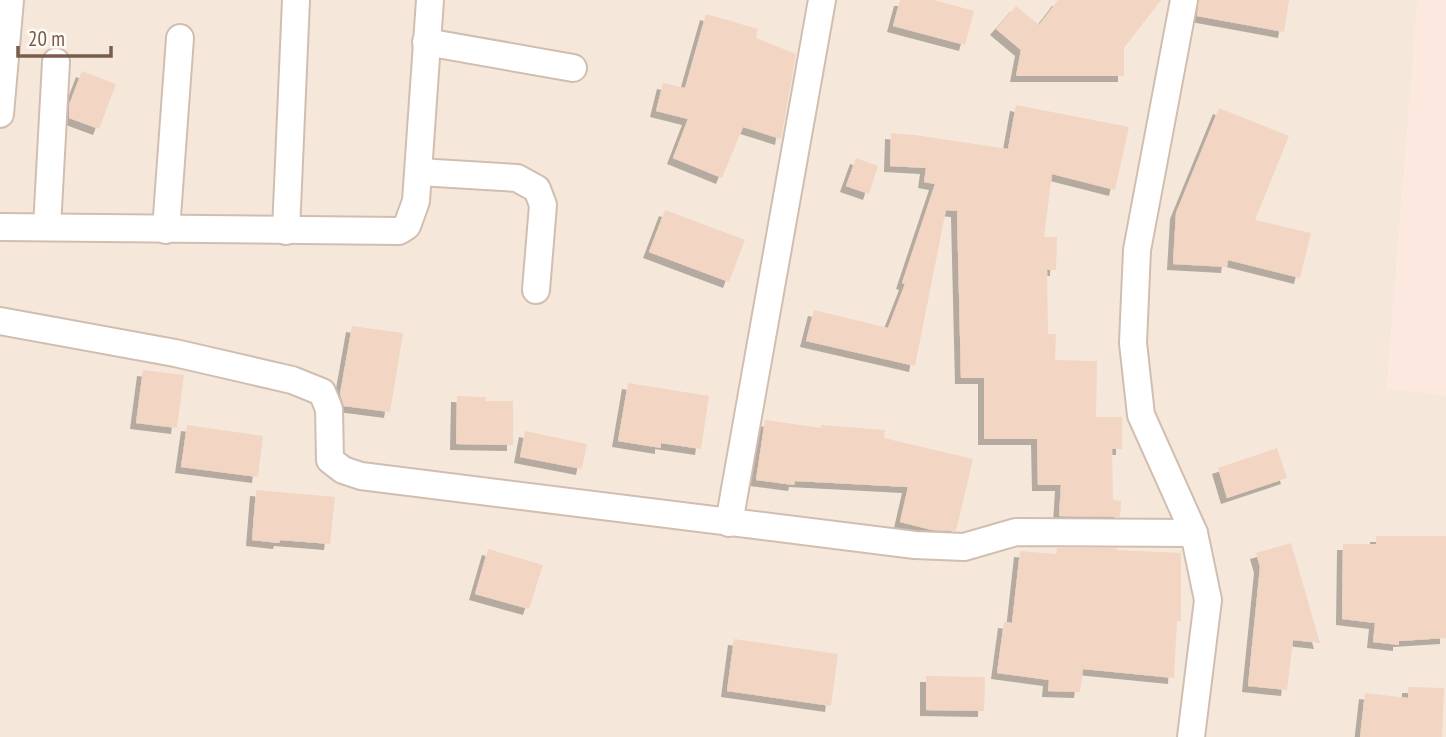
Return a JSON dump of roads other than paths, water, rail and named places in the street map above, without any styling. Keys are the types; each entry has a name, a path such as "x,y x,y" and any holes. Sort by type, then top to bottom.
{"street":[{"path":"0,114 10,0"},
{"path":"286,231 296,0"},
{"path":"0,227 400,231 407,226 412,216 419,172 430,0"},
{"path":"729,523 822,0"},
{"path":"1184,0 1137,250 1133,343 1141,415 1194,533 1208,600 1191,737"},
{"path":"166,230 180,38"},
{"path":"426,42 573,68"},
{"path":"47,227 57,62"},
{"path":"419,172 517,178 537,189 543,205 536,290"},
{"path":"0,321 175,353 292,380 322,392 329,409 330,460 343,470 361,476 915,545 964,547 1016,532 1194,533"}]}
